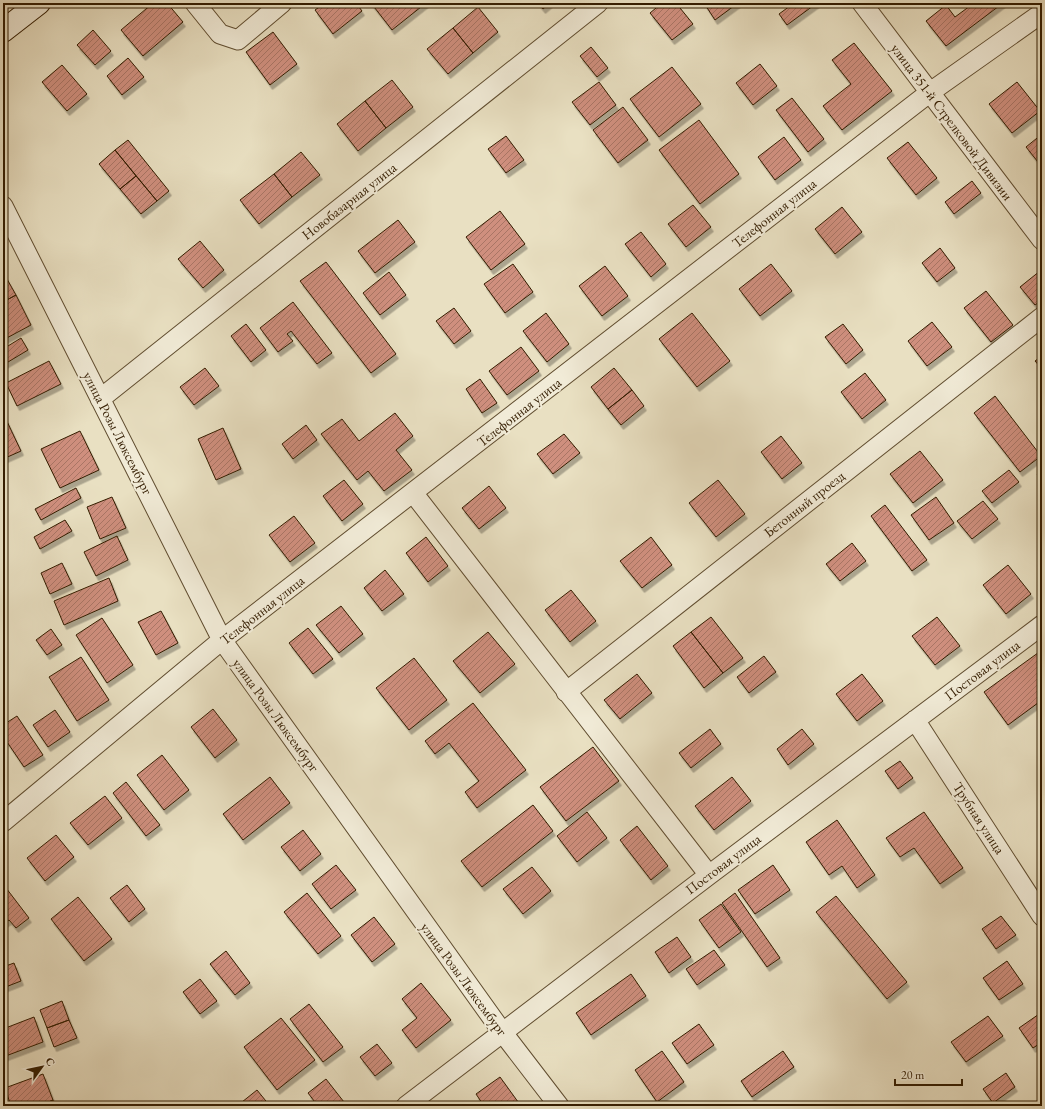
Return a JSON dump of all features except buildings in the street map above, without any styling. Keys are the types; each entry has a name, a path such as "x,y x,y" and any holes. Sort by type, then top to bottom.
{"main road":[{"path":"3,31 39,3"}],"street":[{"path":"195,3 220,34 238,40 282,3"},
{"name":"Новобазарная улица","path":"100,399 598,3"},
{"name":"улица 351-й Стрелковой Дивизии","path":"862,3 1042,240"},
{"name":"Телефонная улица","path":"3,822 222,640 414,494 929,93 1042,13"},
{"name":"улица Розы Люксембург","path":"3,206 222,640 503,1033 559,1106"},
{"name":"Бетонный проезд","path":"566,692 1042,317"},
{"path":"414,494 709,875"},
{"name":"Постовая улица","path":"406,1106 709,875 1042,625"},
{"name":"Трубная улица","path":"915,720 1042,916"}]}
